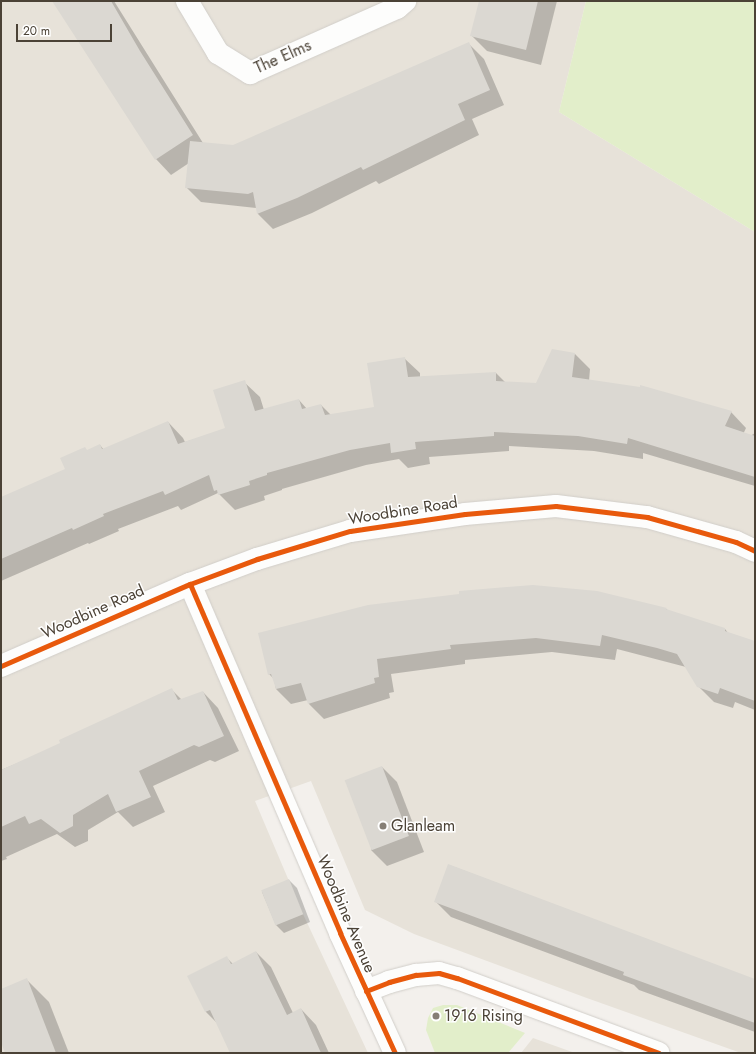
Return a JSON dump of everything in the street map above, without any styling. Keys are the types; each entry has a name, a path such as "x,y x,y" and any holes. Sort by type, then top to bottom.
{"street":[{"name":"The Elms","path":"187,1 218,53 250,73 397,8 405,1"},
{"name":"Woodbine Road","path":"1,666 190,584 257,559 350,531 465,514 556,506 647,517 736,542 755,551"},
{"name":"Woodbine Avenue","path":"190,584 366,991 389,982 416,975 439,973 458,978 659,1053"},
{"path":"366,991 395,1053"}],"shaded area":[{"path":"1,1 586,1 559,112 755,232 755,1053 741,1053 584,997 414,934 365,910 311,781 255,801 303,914 368,1053 1,1053"},
{"path":"533,1038 575,1053 521,1053"}],"green space":[{"path":"586,1 755,1 755,232 559,112"},
{"path":"443,1005 457,1005 525,1033 508,1053 435,1053 426,1030 428,1018 433,1008"}],"building":[{"path":"52,1 111,1 140,51 193,135 155,160"},
{"path":"479,1 538,1 526,50 470,36"},
{"path":"469,42 490,90 458,104 465,120 363,170 361,167 297,198 257,214 253,192 248,194 185,188 190,141 233,145"},
{"path":"552,349 575,353 572,377 640,387 640,385 732,411 725,426 755,436 755,477 628,438 627,444 578,436 494,432 494,436 415,442 416,449 391,453 390,443 350,450 267,473 267,475 249,481 250,485 218,495 217,490 214,491 209,475 165,495 163,491 103,514 104,516 73,530 72,528 1,559 1,497 65,469 60,458 85,447 87,450 100,444 102,449 168,421 178,444 225,428 213,390 245,380 255,411 299,399 302,409 321,404 325,415 374,407 367,363 405,357 408,377 496,372 496,381 536,383"},
{"path":"533,585 597,591 667,608 666,609 725,628 725,631 755,641 755,701 720,688 718,694 697,687 677,654 602,635 600,646 536,638 450,645 451,649 377,659 379,677 374,678 375,683 308,704 301,683 276,689 271,674 268,675 258,633 368,605 459,594 459,591"},
{"path":"172,688 178,700 203,691 224,736 199,747 194,745 139,771 151,797 116,812 108,794 73,815 73,826 60,833 41,819 29,824 25,816 1,827 1,770 60,743 59,740"},
{"path":"382,766 409,836 372,850 345,780"},
{"path":"448,864 755,979 755,1023 623,975 624,972 434,902"},
{"path":"289,879 303,914 275,925 261,890"},
{"path":"256,951 287,1015 301,1008 321,1053 230,1053 210,1010 205,1012 187,976 227,956 231,964"},
{"path":"27,978 56,1053 5,1053 1,1042 1,989"}],"cycle path":[{"path":"1,666 190,584 257,559 350,531 465,514 556,506 647,517 736,542 755,551"},
{"path":"190,584 340,933 395,1053"},
{"path":"366,991 389,982 416,975 439,973 457,978 659,1053"}],"place":[{"name":"Glanleam","path":"383,826"},
{"name":"1916 Rising","path":"436,1016"}]}
